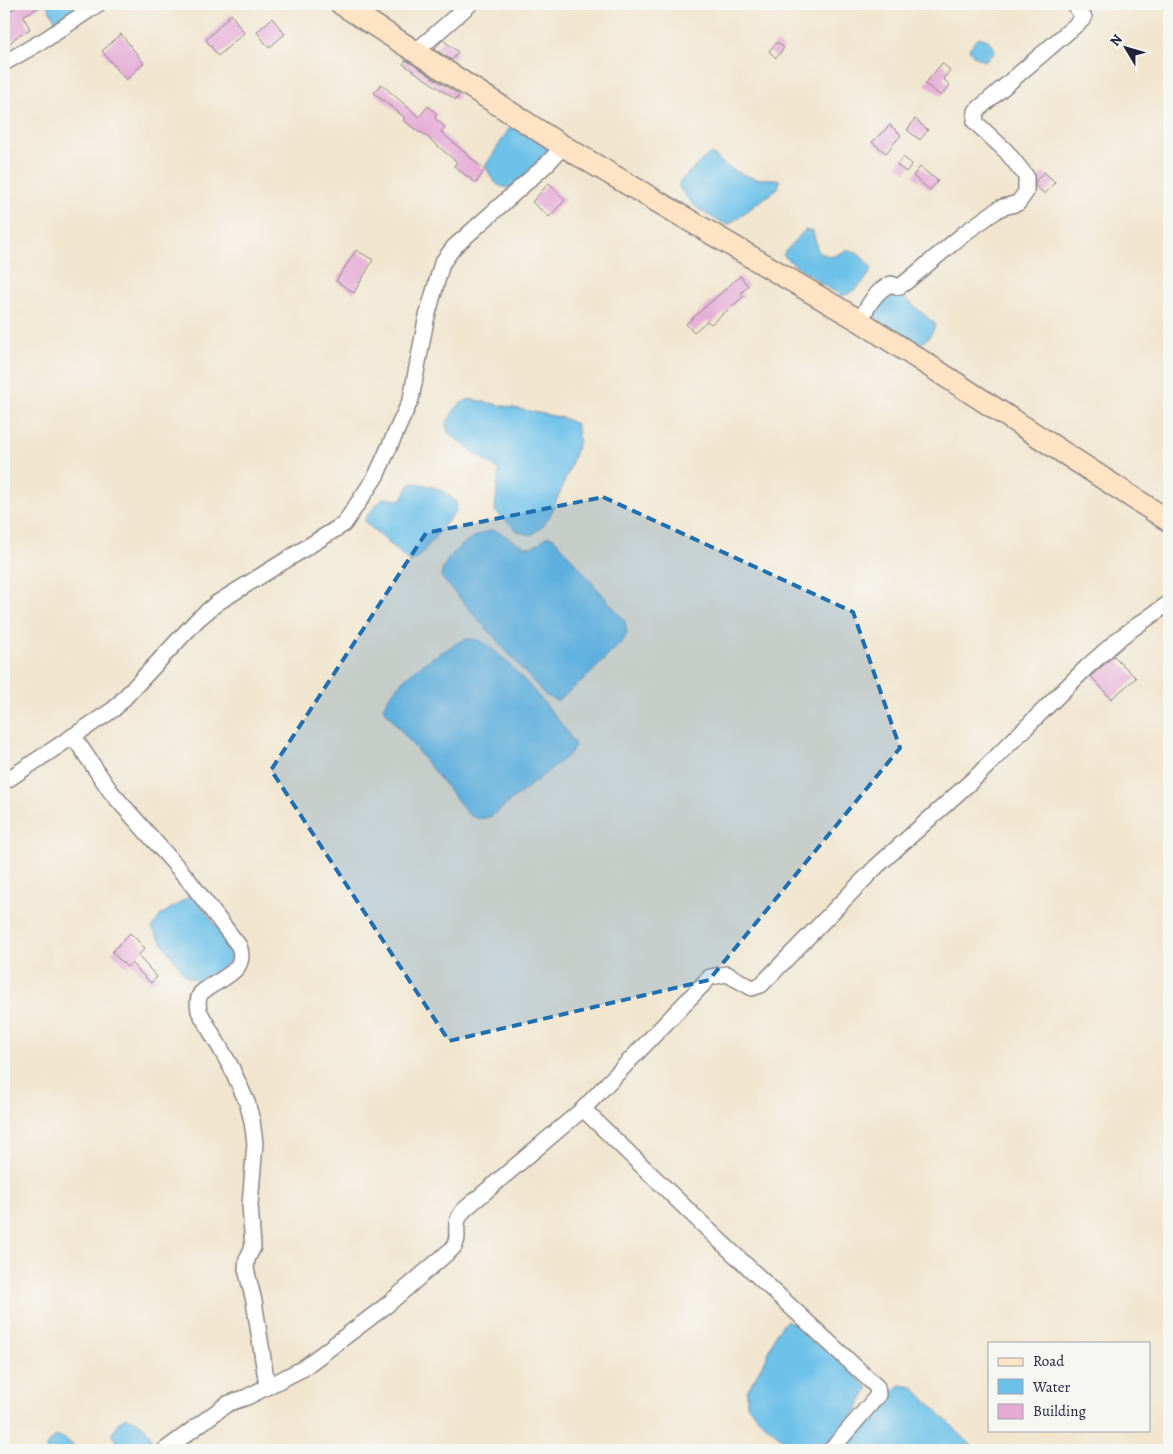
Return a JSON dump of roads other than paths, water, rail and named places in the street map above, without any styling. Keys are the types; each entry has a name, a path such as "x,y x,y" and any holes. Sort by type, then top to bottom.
{"main road":[{"path":"341,4 558,143 860,321 1169,521"}],"street":[{"path":"4,63 46,39 98,4"},
{"path":"416,52 470,4"},
{"path":"860,321 868,305 884,286 891,284 899,287 966,232 1000,208 1018,203 1026,192 1026,176 1006,150 975,122 976,111 1084,18 1074,4"},
{"path":"4,782 114,709 198,619 217,603 344,524 376,476 411,398 426,320 442,263 454,247 547,164 557,153 558,143"},
{"path":"165,1450 228,1404 247,1397 267,1385 302,1369 387,1305 444,1256 456,1243 456,1223 458,1217 465,1209 583,1109 710,977 727,974 752,988 761,985 876,868 977,776 1088,666 1120,637 1169,603"},
{"path":"74,736 112,792 187,878 239,946 242,955 239,966 201,993 198,998 198,1011 235,1076 247,1102 252,1121 255,1143 250,1205 254,1247 247,1259 246,1269 254,1301 267,1385"},
{"path":"583,1109 876,1387 878,1395 830,1450"}],"water":[{"path":"85,4 68,18 55,20 47,5"},
{"path":"978,37 988,40 995,49 993,54 985,61 975,57 969,49"},
{"path":"511,126 520,127 548,148 544,159 533,174 518,185 503,187 490,176 486,165"},
{"path":"709,154 716,157 730,169 750,177 780,180 778,188 728,225 721,222 688,200 679,187 680,181"},
{"path":"805,230 813,232 818,252 831,257 849,250 860,255 872,268 867,277 852,292 843,296 825,286 787,259 783,254"},
{"path":"887,288 900,294 935,324 932,333 927,339 919,344 871,315"},
{"path":"470,399 563,418 576,424 579,441 568,473 550,516 542,527 531,535 519,532 495,511 499,470 448,433 446,424 453,412 459,405"},
{"path":"411,483 423,484 444,492 450,496 457,506 455,512 419,557 410,562 365,522 366,517 383,498 401,500"},
{"path":"494,530 518,544 528,547 536,545 549,536 555,539 625,621 627,633 623,641 585,679 557,701 545,695 441,577 447,561 460,546 477,536"},
{"path":"465,639 481,641 503,659 546,705 575,745 571,753 492,816 483,818 475,818 469,815 383,708 389,697 407,676 430,659"},
{"path":"190,896 194,896 234,950 230,960 220,970 197,981 186,976 152,928 161,915"},
{"path":"786,1321 801,1324 868,1388 849,1422 822,1450 796,1450 760,1420 747,1405 747,1391 766,1359 776,1333"},
{"path":"901,1385 913,1387 976,1450 849,1450 847,1442 879,1402"},
{"path":"125,1417 131,1418 146,1428 151,1438 149,1450 121,1450 112,1435 118,1423"},
{"path":"55,1437 65,1439 77,1450 47,1450 47,1445"}]}
